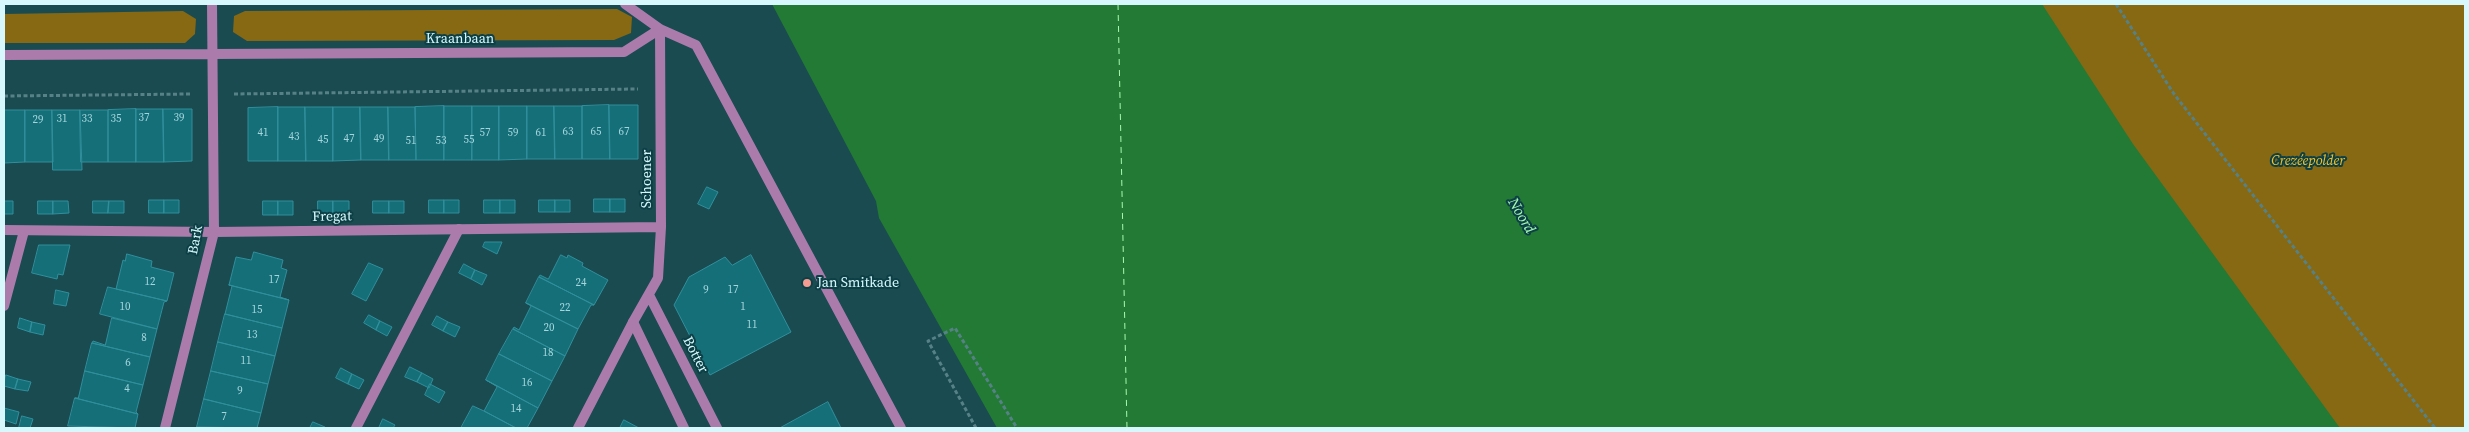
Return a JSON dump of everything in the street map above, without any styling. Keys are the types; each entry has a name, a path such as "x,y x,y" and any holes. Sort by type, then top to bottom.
{"street":[{"path":"211,53 212,4"},
{"path":"625,4 660,29 696,45 901,428"},
{"name":"Kraanbaan","path":"4,55 624,52 660,29"},
{"name":"Schoener","path":"578,428 658,278 660,227 660,29"},
{"name":"Bark","path":"165,428 214,232 211,53"},
{"name":"Fregat","path":"4,230 214,232 660,227"},
{"path":"356,428 459,229"},
{"path":"4,306 24,231"},
{"name":"Botter","path":"649,295 717,428"},
{"path":"633,322 684,428"}],"path":[{"path":"2116,4 2174,94 2435,428"},
{"path":"4,96 660,88"},
{"path":"976,428 928,341 955,328 1017,428"}],"green space":[{"name":"Crezéepolder","path":"2013,4 2465,4 2465,428 2307,428"},
{"path":"617,9 632,17 631,33 614,40 247,41 233,32 234,16 245,11"},
{"path":"183,11 196,19 195,34 185,43 4,43 4,14"}],"water":[{"name":"Noord","path":"772,4 2042,4 2133,144 2340,428 997,428 879,218 876,201"}],"building":[{"path":"609,105 638,105 638,159 610,159"},
{"path":"609,105 610,159 582,159 582,106"},
{"path":"444,106 472,106 472,160 444,160"},
{"path":"444,106 444,160 416,160 415,107"},
{"path":"472,106 499,106 499,160 472,160"},
{"path":"499,106 527,106 527,159 499,160"},
{"path":"527,106 554,106 555,159 527,159"},
{"path":"554,106 582,106 582,159 555,159"},
{"path":"278,107 278,161 248,161 248,108"},
{"path":"278,107 305,107 306,161 278,161"},
{"path":"305,107 333,107 333,161 306,161"},
{"path":"333,107 360,107 361,160 333,161"},
{"path":"360,107 388,107 389,160 361,160"},
{"path":"388,107 415,107 416,160 389,160"},
{"path":"136,109 163,109 164,162 136,162"},
{"path":"136,109 136,162 108,162 108,110"},
{"path":"163,109 192,109 192,161 164,162"},
{"path":"4,110 25,110 25,162 4,163"},
{"path":"25,110 52,110 53,162 25,162"},
{"path":"52,110 80,110 82,170 53,170"},
{"path":"80,110 108,110 108,162 81,162"},
{"path":"707,187 718,192 709,209 698,204"},
{"path":"594,199 610,199 610,212 594,212"},
{"path":"610,199 625,199 625,212 610,212"},
{"path":"149,200 164,200 164,213 149,213"},
{"path":"164,200 179,200 179,213 164,213"},
{"path":"429,200 444,200 444,213 429,213"},
{"path":"444,200 459,200 459,213 444,213"},
{"path":"484,200 500,200 500,213 484,213"},
{"path":"500,200 515,200 515,213 500,213"},
{"path":"539,200 555,200 555,212 539,212"},
{"path":"555,200 570,200 570,212 555,212"},
{"path":"4,201 13,201 13,214 4,214"},
{"path":"38,201 53,201 53,214 38,214"},
{"path":"53,201 68,201 69,213 53,214"},
{"path":"93,201 109,201 108,213 93,213"},
{"path":"109,201 124,201 124,213 108,213"},
{"path":"263,201 278,201 278,215 263,215"},
{"path":"278,201 293,201 293,215 278,215"},
{"path":"318,201 333,201 333,214 318,214"},
{"path":"333,201 349,201 349,214 333,214"},
{"path":"373,201 389,201 389,213 373,213"},
{"path":"389,201 404,201 404,213 389,213"},
{"path":"485,242 502,242 497,254 483,247"},
{"path":"39,245 70,245 63,275 58,274 57,279 32,273"},
{"path":"254,252 283,260 281,268 287,270 280,297 289,300 229,285 236,257 251,260"},
{"path":"127,254 152,261 151,267 174,273 167,301 116,289 123,260 125,261"},
{"path":"561,255 567,258 568,255 583,263 582,266 608,280 594,305 539,277 540,275 548,279"},
{"path":"751,255 791,332 710,375 674,305 689,277 725,257 732,265"},
{"path":"369,263 383,269 366,301 352,294"},
{"path":"464,264 475,270 471,279 459,273"},
{"path":"475,270 487,275 482,285 471,279"},
{"path":"539,277 594,305 591,305 578,329 526,303"},
{"path":"229,285 289,300 282,328 225,314 232,286"},
{"path":"108,287 167,301 164,302 157,329 100,314"},
{"path":"56,290 69,293 66,306 54,304"},
{"path":"526,303 578,329 565,356 513,329 514,327 519,330 531,306"},
{"path":"225,314 282,328 275,356 218,342"},
{"path":"369,315 380,321 376,330 364,323"},
{"path":"437,316 448,322 443,331 432,325"},
{"path":"20,318 32,322 30,332 18,328"},
{"path":"112,318 157,329 150,357 92,343 93,341 105,345"},
{"path":"380,321 392,327 387,336 376,330"},
{"path":"32,322 45,325 43,335 30,332"},
{"path":"448,322 460,327 455,337 443,331"},
{"path":"513,329 565,356 552,381 499,354"},
{"path":"218,342 275,356 268,384 211,371"},
{"path":"92,343 150,357 143,385 85,371"},
{"path":"499,354 552,381 538,408 486,380"},
{"path":"410,367 422,373 417,382 405,377"},
{"path":"341,368 352,374 348,384 336,378"},
{"path":"85,371 143,385 136,412 138,414 75,398 78,398"},
{"path":"211,371 268,384 261,413 204,399"},
{"path":"422,373 433,379 429,388 417,382"},
{"path":"352,374 364,380 359,389 348,384"},
{"path":"6,375 18,379 15,389 4,386"},
{"path":"18,379 31,382 28,391 15,389"},
{"path":"486,380 538,408 527,428 516,428 484,411 497,387"},
{"path":"430,384 445,392 439,403 425,395"},
{"path":"75,398 138,414 135,428 68,426"},
{"path":"204,399 261,413 257,428 197,427"},
{"path":"828,402 841,428 780,428"},
{"path":"473,406 484,411 516,428 461,428"},
{"path":"4,408 19,412 16,424 4,420"},
{"path":"22,416 33,419 30,428 19,428"},
{"path":"383,419 395,425 393,428 379,428"},
{"path":"624,420 639,428 620,428"},
{"path":"313,422 325,427 310,428"}],"ferry route":[{"path":"1118,4 1127,428"}],"place":[{"name":"Jan Smitkade","path":"807,283"}]}
